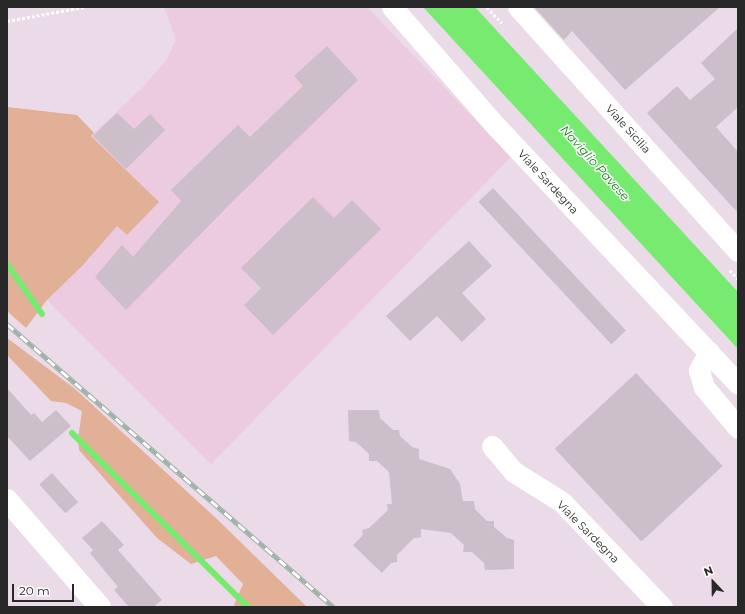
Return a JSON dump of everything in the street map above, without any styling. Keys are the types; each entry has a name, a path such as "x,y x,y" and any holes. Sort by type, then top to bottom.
{"street":[{"name":"Viale Sardegna","path":"392,7 495,125 738,384"},
{"name":"Viale Sicilia","path":"518,7 738,251"},
{"path":"709,352 699,370 704,387 738,428"},
{"name":"Viale Sardegna","path":"492,446 514,472 562,502 662,607"},
{"path":"7,500 100,607"}],"path":[{"path":"7,21 84,7"}],"shaded area":[{"path":"164,7 367,7 511,157 211,464 47,300 81,266 117,225 127,235 126,172 91,136 143,87 167,59 176,40"},
{"path":"7,107 77,115 94,133 91,136 159,202 127,235 117,226 83,265 47,300 26,328 7,311"},
{"path":"7,338 74,388 218,520 307,607 237,607 234,605 243,584 216,556 191,564 157,538 79,450 78,439 82,411 66,403 51,401 7,355"}],"water":[{"name":"Naviglio Pavese","path":"423,7 475,7 738,292 738,349"}],"building":[{"path":"534,7 720,7 625,90 572,31 564,40"},
{"path":"738,28 738,107 716,127 738,152 738,213 647,113 677,86 690,100 715,79 701,63"},
{"path":"327,46 358,80 236,198 126,310 95,277 122,245 133,257 181,201 171,190 238,125 250,137 303,86 294,76"},
{"path":"117,113 134,129 150,114 165,130 126,169 93,136"},
{"path":"493,188 626,331 611,344 478,202"},
{"path":"313,197 334,218 352,200 381,229 273,335 244,305 261,288 241,268"},
{"path":"469,241 492,266 462,293 486,319 462,342 437,316 410,341 386,316"},
{"path":"636,373 723,466 641,542 555,449"},
{"path":"7,388 31,415 34,413 42,422 56,410 71,426 30,461 7,436"},
{"path":"348,410 379,410 380,418 393,430 399,430 400,436 412,447 419,449 419,459 450,469 460,484 463,501 474,501 475,509 487,521 494,521 494,527 507,538 514,540 514,569 485,570 484,563 472,552 463,552 464,545 451,533 421,529 421,537 414,538 397,555 397,562 391,563 382,573 353,545 363,535 362,530 369,528 388,510 387,504 392,504 389,472 377,461 369,461 369,454 356,442 349,441"},
{"path":"52,473 78,502 65,513 39,484"},
{"path":"102,521 124,545 118,550 162,600 153,607 129,607 114,590 118,587 90,553 93,550 82,538"}],"waterway":[{"path":"7,264 42,314"},
{"path":"72,433 248,607"}],"railway":[{"path":"7,324 334,607"}]}
